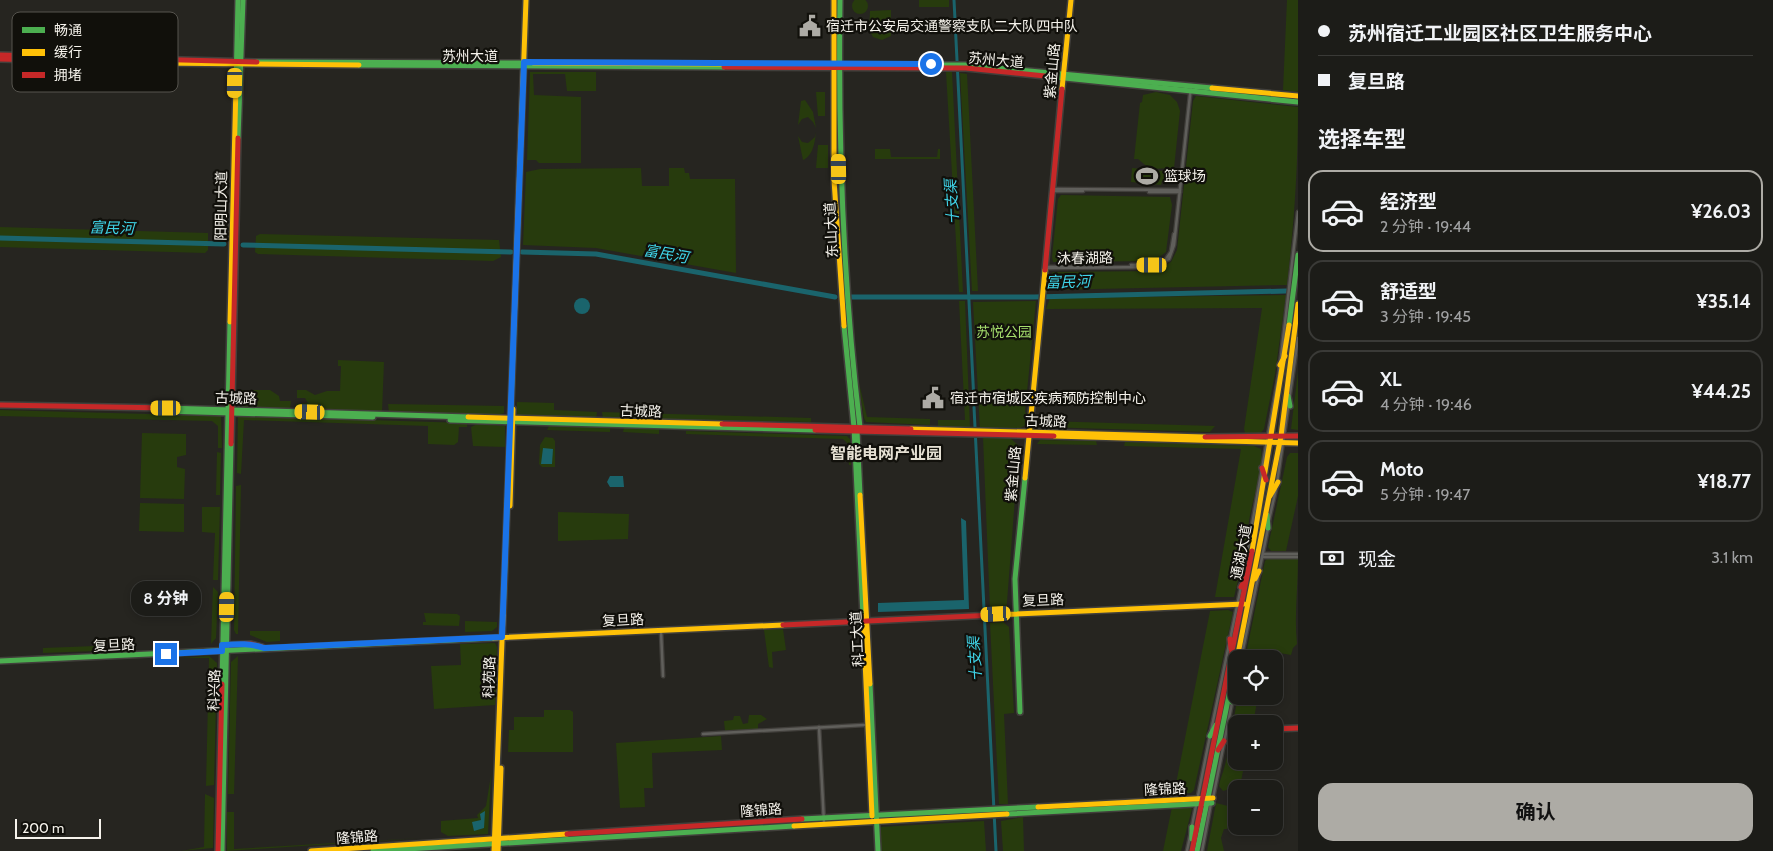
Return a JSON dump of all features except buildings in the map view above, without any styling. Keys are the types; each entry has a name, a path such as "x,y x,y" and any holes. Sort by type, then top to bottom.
{"main road":[{"name":"阳明山大道","path":"229,411 238,0"},
{"name":"阳明山大道","path":"237,64 242,0"},
{"name":"科苑路","path":"498,851 503,637 526,0"},
{"name":"东山大道","path":"834,0 840,218 856,429"},
{"name":"东山大道","path":"836,66 840,0"},
{"name":"紫金山路","path":"1020,712 1015,579 1071,0"},
{"name":"苏州大道","path":"178,62 945,66 1063,75 1298,102"},
{"name":"苏州大道","path":"1189,88 1298,96"},
{"name":"通湖大道","path":"1236,650 1287,351 1298,255"},
{"name":"通湖大道","path":"1243,604 1252,586 1268,500 1282,443 1298,304"},
{"path":"1280,365 1287,351"},
{"path":"1287,392 1290,406"},
{"name":"古城路","path":"0,406 1271,439 1283,436 1298,436"},
{"name":"科兴路","path":"220,851 229,411"},
{"name":"科工大道","path":"856,429 874,817 878,851"},
{"name":"古城路","path":"1271,439 1282,443 1298,443"},
{"path":"1262,468 1266,482"},
{"path":"1268,500 1278,482"},
{"path":"1267,507 1268,528"},
{"path":"1252,586 1259,570"},
{"path":"1241,587 1248,574"},
{"name":"复旦路","path":"0,661 225,648 264,648 1243,604"},
{"path":"1230,639 1233,650"},
{"name":"通湖大道","path":"1197,851 1219,719 1228,685"},
{"name":"通湖大道","path":"1192,848 1229,705"},
{"path":"1210,736 1219,719"},
{"path":"1283,727 1298,726"},
{"path":"1217,752 1224,741"},
{"name":"隆锦路","path":"311,851 874,817 1205,801"},
{"path":"1192,826 1192,848"},
{"name":"科苑路","path":"494,851 497,841"},
{"name":"隆锦路","path":"373,851 497,841"}],"street":[{"path":"1052,190 1179,191 1189,88"},
{"name":"沐春湖路","path":"1044,268 1157,266 1171,252 1179,191"},
{"path":"1202,851 1210,736 1230,639 1243,604 1241,587 1262,468 1271,439 1298,212"},
{"path":"1283,436 1290,406 1298,338"},
{"path":"1243,650 1278,482 1282,443"},
{"path":"1262,555 1298,555"},
{"path":"661,630 663,676"},
{"path":"1187,851 1192,826 1205,801 1224,741 1231,705"},
{"path":"703,734 864,725"},
{"path":"819,727 824,821"}],"green space":[{"path":"857,-1 863,-1 867,3 867,9 860,14 852,6"},
{"path":"919,0 949,0 949,7 919,7"},
{"path":"1287,0 1298,0 1298,92 1283,90"},
{"path":"891,10 891,36 882,40 873,37 869,30 870,11"},
{"path":"530,72 596,72 596,91 567,91 565,74 533,74 534,95 581,97 581,163 539,163 536,160 527,160"},
{"path":"946,72 952,72 963,292 959,292"},
{"path":"960,73 967,74 978,291 972,291"},
{"path":"816,92 825,92 825,116 818,116"},
{"path":"1156,92 1170,95 1177,102 1180,111 1174,168 1150,169 1138,159 1134,159 1140,103 1142,102 1143,95"},
{"path":"1196,96 1298,107 1295,196 1287,285 1048,290 1049,277 1053,272 1156,271 1171,262 1177,250 1193,101"},
{"path":"805,100 813,112 816,128 808,117 802,119 798,125 801,101"},
{"path":"816,132 814,144 811,152 803,160 798,136 802,142 808,143 815,137"},
{"path":"818,145 828,145 828,168 816,168"},
{"path":"875,149 890,149 891,157 937,157 938,149 940,149 940,159 875,159"},
{"path":"641,168 642,186 669,186 669,168 684,168 685,173 689,173 690,179 735,179 736,273 596,248 523,245 526,172 540,169"},
{"name":"篮球场","path":"1132,168 1174,172 1173,183 1162,181 1161,185 1131,182"},
{"path":"1061,195 1170,197 1172,205 1166,252 1154,261 1053,262 1058,199"},
{"path":"0,227 208,233 208,250 205,253 0,247"},
{"path":"260,234 499,240 501,257 493,261 258,254 255,252 256,236"},
{"path":"1286,295 1275,374 1264,429 1260,434 1245,433 1244,429 1262,308 1046,309 1050,298"},
{"path":"959,301 965,301 970,428 938,426 938,420 965,420"},
{"name":"苏悦公园","path":"1036,301 1025,412 1028,415 1026,425 1018,429 980,430 973,302"},
{"path":"338,360 384,362 382,412 297,409 296,404 308,403 305,398 297,398 297,390 306,390 315,395 327,391 340,391 341,366 338,366"},
{"path":"856,370 867,417 930,419 930,425 866,422"},
{"path":"1298,372 1298,430 1291,429"},
{"path":"241,390 270,390 279,396 280,401 291,401 290,408 287,410 244,408 241,401"},
{"path":"517,402 554,403 554,410 597,412 596,419 519,416 517,414"},
{"path":"388,404 504,406 504,413 498,415 389,412"},
{"path":"0,410 221,416 222,448 218,448 218,426 212,421 0,416"},
{"path":"602,412 811,418 811,422 603,418"},
{"path":"238,417 467,423 467,427 459,427 458,442 454,445 428,444 428,426 244,420 241,474 237,473"},
{"path":"1034,421 1215,426 1210,432 1042,427 1034,425"},
{"path":"477,424 505,426 505,447 473,446 471,427"},
{"path":"549,426 610,427 610,432 547,430"},
{"path":"624,428 659,428 659,434 623,432"},
{"path":"686,431 847,436 850,439 851,465 849,465 847,443 843,439 686,434"},
{"path":"142,433 186,434 186,455 177,457 177,467 185,469 184,499 140,498"},
{"path":"545,437 553,438 555,441 555,467 542,467 539,464 540,445"},
{"path":"983,437 1010,438 1019,446 1006,608 990,610"},
{"path":"1040,440 1096,441 1097,445 1037,444"},
{"path":"1125,442 1254,446 1261,449 1262,459 1248,528 1248,538 1234,597 1215,597 1241,449 1124,446"},
{"path":"217,452 221,453 220,495 216,495"},
{"path":"1290,453 1298,453 1298,496 1286,551 1271,551 1268,547 1287,457"},
{"path":"241,485 238,634 236,634 234,630 236,486"},
{"path":"140,503 184,504 184,532 139,531"},
{"path":"202,507 220,507 218,580 213,580 215,533 202,532"},
{"path":"558,512 629,514 628,539 558,541"},
{"path":"1268,558 1298,559 1297,644 1293,648 1291,655 1283,654 1283,650 1247,650 1265,561"},
{"path":"213,587 218,592 216,638 211,644"},
{"path":"1228,610 1233,612 1194,790 1191,793 1174,794 1210,611"},
{"path":"424,613 457,614 460,616 459,626 423,625 423,622 426,622"},
{"path":"465,621 497,622 497,627 492,631 465,632"},
{"path":"1003,622 1009,627 1014,713 1004,714 1008,804 999,804 990,623"},
{"path":"783,629 786,650 772,652 773,668 769,667 764,630"},
{"path":"250,631 280,631 280,641 267,642 250,635"},
{"path":"495,643 497,647 495,705 434,709 431,666 461,665 460,644"},
{"path":"96,646 96,651 43,653 43,648"},
{"path":"209,656 217,663 214,785 206,786 209,658 181,658"},
{"path":"238,656 234,794 228,794 231,662"},
{"path":"1236,705 1256,705 1255,715 1235,715"},
{"path":"544,710 570,710 573,712 573,752 508,752 509,730 514,730 514,717 544,717"},
{"path":"749,715 761,715 767,719 758,724 758,729 725,731 724,721 733,720 734,716 740,716 743,724 748,723"},
{"path":"721,736 722,750 652,753 653,788 644,788 645,807 620,808 616,743"},
{"path":"1228,753 1228,770 1243,770 1241,780 1228,780 1228,790 1223,791 1219,786"},
{"path":"491,775 488,834 448,836 441,832 441,821 478,818 477,815 486,806"},
{"path":"205,794 214,798 213,848 181,851 204,847"},
{"path":"1216,803 1228,806 1228,825 1227,829 1224,829 1221,838 1224,851 1207,851"},
{"path":"1189,806 1192,809 1181,851 1163,851 1172,807"},
{"path":"227,812 234,812 234,849 421,838 227,851"},
{"path":"1023,817 1024,851 1003,851 1001,821"},
{"path":"984,821 986,851 881,851 880,827"}],"water":[{"path":"579,298 585,298 590,303 588,312 579,314 574,309 574,303"},
{"path":"543,448 553,449 552,464 541,464"},
{"path":"610,476 623,476 624,487 610,487 607,482"},
{"path":"961,518 966,521 969,609 878,612 878,603 964,600"},
{"path":"485,811 484,828 474,831 472,822 481,820 480,814"}],"waterway":[{"name":"十支渠","path":"954,0 974,402"},
{"name":"富民河","path":"0,238 224,244"},
{"name":"富民河","path":"243,245 511,252"},
{"name":"富民河","path":"522,252 596,254 835,297"},
{"name":"富民河","path":"851,297 1034,297 1286,291"},
{"name":"十支渠","path":"974,407 996,851"}],"traffic: fast":[{"path":"236,85 238,0"},
{"path":"238,138 243,0"},
{"path":"840,0 843,214 849,320 860,427 857,431 860,495"},
{"path":"257,62 533,63"},
{"path":"359,65 724,67"},
{"path":"936,65 965,65 1212,88"},
{"path":"1045,76 1298,102"},
{"path":"1289,325 1298,255"},
{"path":"222,684 230,322"},
{"path":"503,615 514,325"},
{"path":"844,326 854,427 863,616"},
{"path":"1288,396 1290,406"},
{"path":"166,408 468,417"},
{"path":"165,411 373,417"},
{"path":"450,420 815,430"},
{"path":"222,851 231,444"},
{"path":"1020,712 1015,579 1025,478"},
{"path":"1267,515 1268,528"},
{"path":"0,661 493,638"},
{"path":"870,684 878,851"},
{"path":"1197,851 1228,700"},
{"path":"1210,736 1216,725"},
{"path":"1007,814 1212,803"},
{"path":"802,819 1038,807"},
{"path":"373,851 794,826"},
{"path":"1192,827 1192,839"}],"traffic: slow":[{"path":"514,325 526,0"},
{"path":"834,0 834,180 844,326"},
{"path":"1062,89 1071,0"},
{"path":"178,63 359,65"},
{"path":"533,63 936,65"},
{"path":"230,322 236,85"},
{"path":"1212,88 1298,96"},
{"path":"1025,478 1045,270"},
{"path":"1239,650 1281,436 1298,304"},
{"path":"1252,551 1289,325"},
{"path":"1280,365 1285,356"},
{"path":"510,506 513,409"},
{"path":"468,417 722,424"},
{"path":"911,429 1205,437"},
{"path":"1054,436 1298,443"},
{"path":"1270,496 1278,482"},
{"path":"860,495 870,684"},
{"path":"1255,579 1259,571"},
{"path":"994,615 1244,604"},
{"path":"494,851 503,615"},
{"path":"863,616 872,816"},
{"path":"493,638 783,625"},
{"path":"498,851 501,768"},
{"path":"1038,807 1213,798"},
{"path":"794,826 1007,814"},
{"path":"311,851 567,834"}],"traffic: jam":[{"path":"0,55 12,55"},
{"path":"0,59 12,59"},
{"path":"178,60 257,62"},
{"path":"724,67 966,68 1045,76"},
{"path":"1045,270 1062,89"},
{"path":"231,444 238,138"},
{"path":"0,405 166,408"},
{"path":"722,424 911,429"},
{"path":"815,430 1054,436"},
{"path":"1205,437 1298,436"},
{"path":"1262,468 1266,480"},
{"path":"1192,851 1252,551"},
{"path":"1241,587 1246,578"},
{"path":"783,625 994,615"},
{"path":"1230,639 1231,649"},
{"path":"225,645 251,644 262,647"},
{"path":"218,851 222,684"},
{"path":"1283,729 1298,728"},
{"path":"1218,750 1224,741"},
{"path":"567,834 802,819"}],"place":[{"name":"宿迁市公安局交通警察支队二大队四中队","path":"810,26"},
{"name":"篮球场","path":"1147,176"},
{"name":"宿迁市宿城区疾病预防控制中心","path":"933,398"}],"district":[{"name":"智能电网产业园","path":"886,453"}],"route":[{"path":"166,654 222,651 222,645 230,644 251,644 264,648 502,637 524,62 931,64"}]}
